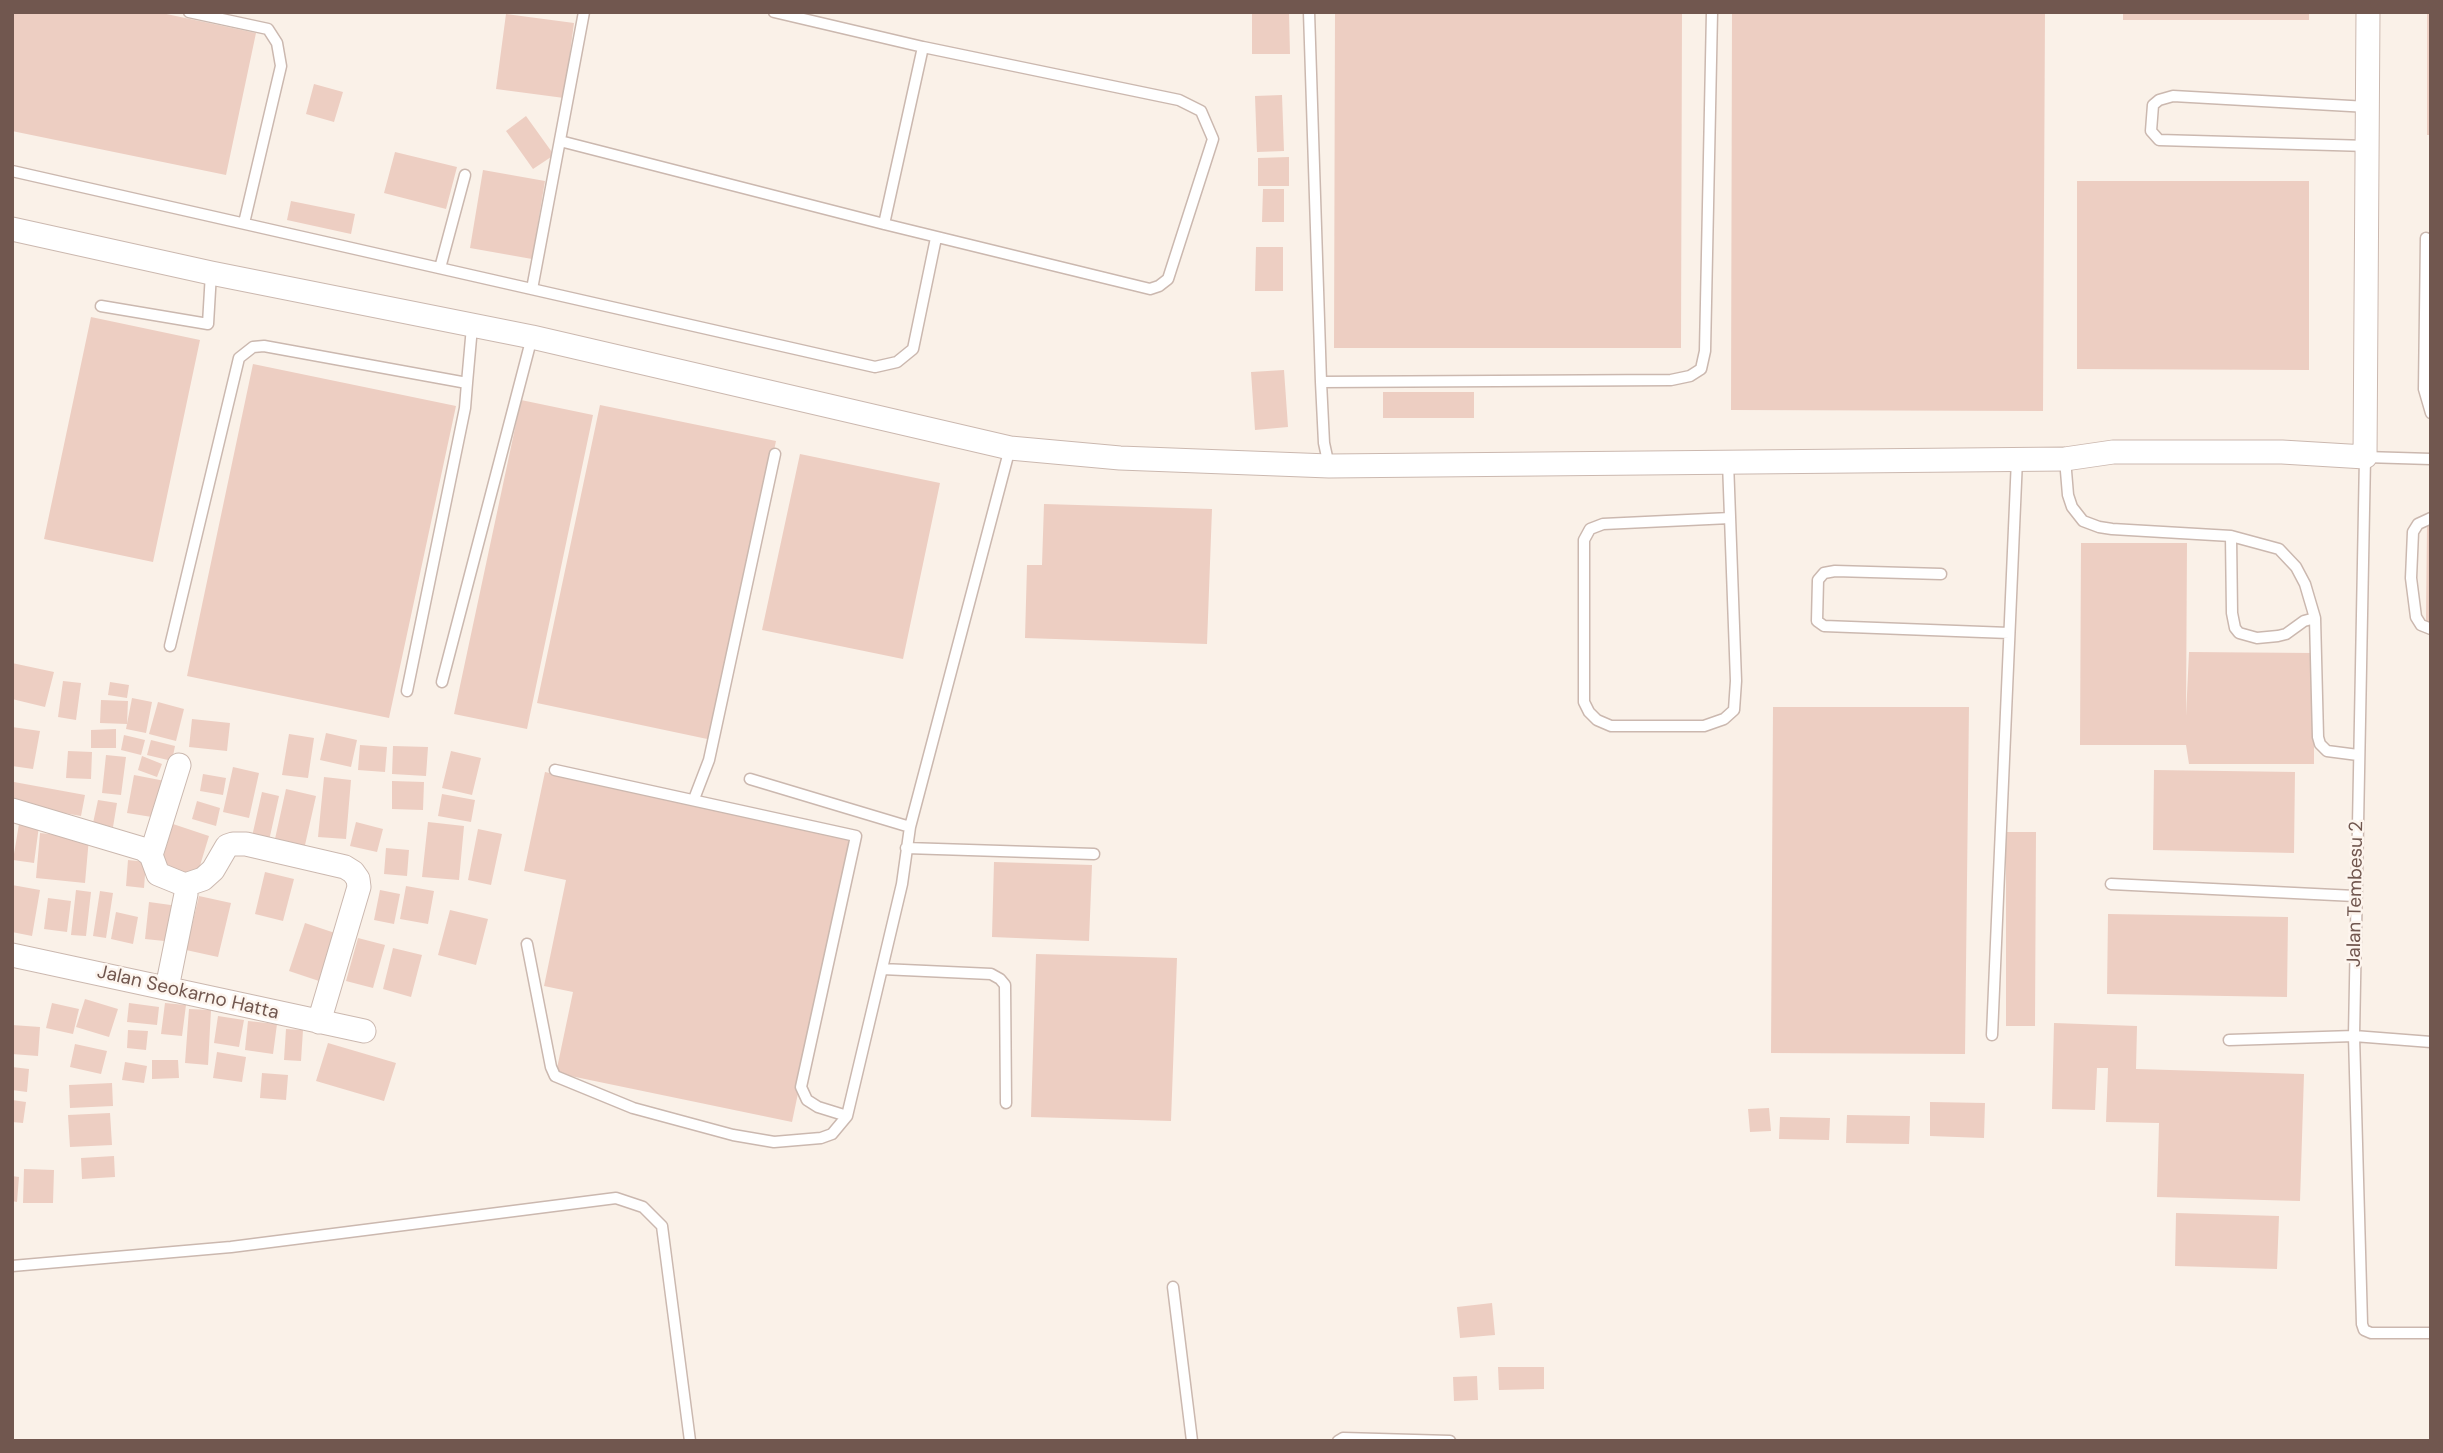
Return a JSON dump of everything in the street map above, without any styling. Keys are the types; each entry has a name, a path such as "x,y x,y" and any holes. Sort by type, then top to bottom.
{"street":[{"path":"12,229 211,273 532,337 1010,448 1120,458 1329,466 2065,459 2113,452 2282,452 2365,457 2368,12"},
{"path":"151,855 179,765"},
{"path":"12,810 143,849 151,855 158,874 185,885 204,879 213,870 227,846 233,844 246,844 345,867 353,872 359,887 319,1022"},
{"path":"167,988 186,894 185,885"},
{"name":"Jalan Seokarno Hatta","path":"12,955 364,1031"}],"lane":[{"path":"189,12 268,29 278,43 281,65 244,223"},
{"path":"533,289 584,12"},
{"path":"560,141 936,238 1150,289 1167,279 1213,139 1201,111 1179,100 923,47 774,12"},
{"path":"1309,12 1321,382 1324,443 1329,466"},
{"path":"1321,382 1671,380 1690,376 1700,369 1704,351 1712,12"},
{"path":"884,224 923,47"},
{"path":"2368,146 2160,140 2151,131 2153,105 2173,96 2369,107"},
{"path":"12,171 875,367 897,362 913,349 936,238"},
{"path":"440,268 465,175"},
{"path":"2426,238 2424,389 2431,413"},
{"path":"102,306 208,324 211,273"},
{"path":"407,691 465,408 472,327"},
{"path":"442,682 532,337"},
{"path":"170,646 239,358 247,350 264,346 467,383"},
{"path":"527,944 555,1076 633,1108 733,1135 774,1143 821,1138 832,1134 847,1115 902,884 910,827 1010,448"},
{"path":"694,799 709,760 775,454"},
{"path":"2365,457 2431,459"},
{"name":"Jalan Tembesu 2","path":"2365,457 2354,1037 2362,1324 2364,1330 2371,1333 2431,1333"},
{"path":"1992,1035 2017,459"},
{"path":"2065,459 2068,495 2072,508 2088,523 2112,529 2231,536 2279,549 2296,566 2305,584 2315,618 2320,744 2327,751 2358,755"},
{"path":"1728,462 1736,681 1734,710 1724,719 1704,726 1611,726 1597,720 1584,702 1584,540 1590,529 1603,524 1730,518"},
{"path":"2431,518 2418,524 2413,532 2411,578 2416,617 2421,625 2431,629"},
{"path":"2231,536 2232,613 2235,628 2239,633 2257,638 2278,636 2286,634 2304,621 2315,618"},
{"path":"1941,574 1835,570 1824,573 1818,580 1817,621 1824,626 2008,633"},
{"path":"555,770 853,834 856,837 801,1087 807,1100 818,1107 847,1115"},
{"path":"750,779 910,827"},
{"path":"906,848 1094,854"},
{"path":"2111,884 2355,896"},
{"path":"882,969 991,974 1000,978 1006,985 1006,1103"},
{"path":"2230,1040 2354,1037 2431,1042"},
{"path":"12,1266 231,1247 616,1198 643,1207 662,1226 690,1441"},
{"path":"1173,1287 1192,1441"},
{"path":"1338,1441 1343,1438 1450,1441"}],"building":[{"path":"12,12 157,12 256,33 226,175 12,131"},
{"path":"1252,12 1289,12 1290,54 1252,54"},
{"path":"1335,12 1682,12 1681,348 1334,348"},
{"path":"1732,12 2045,12 2043,411 1731,410"},
{"path":"2123,12 2309,12 2309,20 2123,20"},
{"path":"2427,12 2431,12 2431,135 2427,135"},
{"path":"506,14 574,23 564,98 496,89"},
{"path":"314,84 343,92 334,122 306,114"},
{"path":"1282,95 1284,151 1257,152 1255,96"},
{"path":"526,116 554,155 533,169 506,131"},
{"path":"395,152 457,167 446,209 384,193"},
{"path":"1289,157 1289,186 1258,186 1258,158"},
{"path":"483,170 545,181 532,259 470,248"},
{"path":"2077,181 2309,181 2309,370 2077,369"},
{"path":"1263,189 1284,189 1284,222 1262,222"},
{"path":"291,201 355,214 351,234 287,220"},
{"path":"1256,247 1283,247 1283,291 1255,291"},
{"path":"91,317 200,340 153,562 44,539"},
{"path":"253,364 456,406 389,718 187,676"},
{"path":"1284,370 1288,427 1255,430 1251,372"},
{"path":"1383,392 1474,392 1474,418 1383,418"},
{"path":"521,400 593,415 527,729 454,714"},
{"path":"600,405 776,441 712,740 537,703"},
{"path":"800,454 940,483 903,659 762,630"},
{"path":"1044,504 1212,509 1207,644 1025,638 1027,565 1042,565"},
{"path":"2427,524 2431,524 2431,622 2426,622"},
{"path":"2081,543 2187,543 2186,716 2189,652 2314,653 2314,764 2189,764 2186,745 2080,745"},
{"path":"12,663 54,672 45,707 12,699"},
{"path":"63,681 81,683 76,720 58,717"},
{"path":"110,682 129,685 127,698 108,695"},
{"path":"132,698 152,702 146,733 126,729"},
{"path":"101,700 128,701 127,724 100,723"},
{"path":"158,702 184,709 176,741 149,734"},
{"path":"1773,707 1969,707 1965,1054 1771,1053"},
{"path":"192,719 230,723 227,751 189,747"},
{"path":"12,727 40,731 33,769 12,766"},
{"path":"116,729 116,748 91,748 91,730"},
{"path":"326,733 357,740 351,767 320,760"},
{"path":"289,734 314,738 308,778 282,775"},
{"path":"124,735 145,740 141,755 121,750"},
{"path":"151,740 175,746 172,761 147,755"},
{"path":"360,745 387,747 385,772 358,770"},
{"path":"393,746 428,747 426,776 392,774"},
{"path":"68,751 92,752 91,779 66,778"},
{"path":"451,751 481,758 472,795 442,788"},
{"path":"106,755 126,757 121,795 102,793"},
{"path":"142,756 162,764 157,777 138,770"},
{"path":"233,767 259,773 249,818 223,812"},
{"path":"2154,770 2295,772 2294,853 2153,850"},
{"path":"545,772 852,836 792,1122 556,1073 573,992 544,986 566,880 524,871"},
{"path":"203,774 226,778 223,795 200,791"},
{"path":"134,775 165,781 158,818 127,813"},
{"path":"324,777 351,780 346,839 318,837"},
{"path":"392,781 424,782 423,810 392,809"},
{"path":"14,782 85,795 81,816 12,804"},
{"path":"286,789 316,796 303,854 273,848"},
{"path":"262,792 279,796 268,845 251,841"},
{"path":"442,794 475,800 471,822 438,816"},
{"path":"98,800 117,803 113,827 93,823"},
{"path":"197,801 220,808 216,826 192,819"},
{"path":"356,822 383,829 377,852 350,846"},
{"path":"428,822 464,826 459,880 422,877"},
{"path":"19,824 39,826 34,863 13,860"},
{"path":"173,824 209,836 195,882 159,871"},
{"path":"478,829 502,834 491,885 468,880"},
{"path":"2006,832 2036,832 2035,1026 2006,1026"},
{"path":"40,833 89,838 85,883 36,878"},
{"path":"386,848 409,850 407,876 384,874"},
{"path":"128,860 146,862 144,888 126,886"},
{"path":"994,862 1092,865 1089,941 992,937"},
{"path":"265,872 294,879 283,921 255,914"},
{"path":"12,885 40,890 32,936 12,932"},
{"path":"406,886 434,891 428,924 400,919"},
{"path":"76,890 91,892 86,936 71,935"},
{"path":"380,890 400,894 394,924 374,920"},
{"path":"100,891 113,893 106,938 93,936"},
{"path":"199,896 231,903 218,957 186,950"},
{"path":"48,898 71,901 67,932 44,929"},
{"path":"149,902 178,906 174,942 145,939"},
{"path":"450,910 488,919 476,965 438,955"},
{"path":"116,912 138,917 133,944 111,939"},
{"path":"2108,914 2288,917 2287,997 2107,994"},
{"path":"305,923 335,933 319,981 289,971"},
{"path":"358,938 385,945 373,988 346,981"},
{"path":"393,948 422,955 411,997 383,989"},
{"path":"1036,954 1177,958 1171,1121 1031,1117"},
{"path":"85,999 118,1009 109,1037 76,1027"},
{"path":"52,1003 79,1009 73,1034 46,1028"},
{"path":"129,1003 159,1007 157,1025 127,1022"},
{"path":"165,1003 186,1005 182,1036 161,1034"},
{"path":"189,1009 211,1010 208,1065 185,1063"},
{"path":"218,1016 244,1020 239,1047 214,1043"},
{"path":"248,1021 277,1024 273,1054 245,1050"},
{"path":"2054,1023 2137,1026 2136,1069 2304,1074 2300,1201 2157,1197 2159,1123 2106,1122 2108,1068 2097,1068 2095,1110 2052,1109"},
{"path":"12,1025 40,1027 38,1056 12,1054"},
{"path":"286,1029 303,1030 301,1061 284,1060"},
{"path":"128,1030 148,1031 146,1050 127,1048"},
{"path":"328,1043 396,1063 384,1101 316,1081"},
{"path":"75,1044 107,1051 101,1074 70,1067"},
{"path":"217,1052 246,1057 242,1082 213,1078"},
{"path":"152,1060 178,1060 179,1078 152,1079"},
{"path":"125,1062 147,1066 144,1083 122,1080"},
{"path":"12,1067 29,1069 27,1092 12,1090"},
{"path":"262,1073 288,1075 286,1100 260,1098"},
{"path":"112,1083 113,1106 70,1108 69,1085"},
{"path":"12,1100 26,1102 23,1123 12,1122"},
{"path":"1930,1102 1985,1103 1984,1138 1930,1136"},
{"path":"1769,1108 1771,1131 1750,1132 1748,1109"},
{"path":"110,1113 112,1145 70,1147 68,1115"},
{"path":"1847,1115 1910,1116 1909,1144 1846,1143"},
{"path":"1780,1117 1830,1118 1829,1140 1779,1139"},
{"path":"114,1156 115,1177 82,1179 81,1158"},
{"path":"24,1169 54,1170 53,1203 23,1203"},
{"path":"12,1176 19,1177 17,1202 12,1201"},
{"path":"2176,1213 2279,1216 2277,1269 2175,1266"},
{"path":"1492,1303 1495,1335 1460,1338 1457,1307"},
{"path":"1498,1367 1544,1367 1544,1389 1499,1390"},
{"path":"1477,1376 1478,1400 1454,1401 1453,1377"}]}
